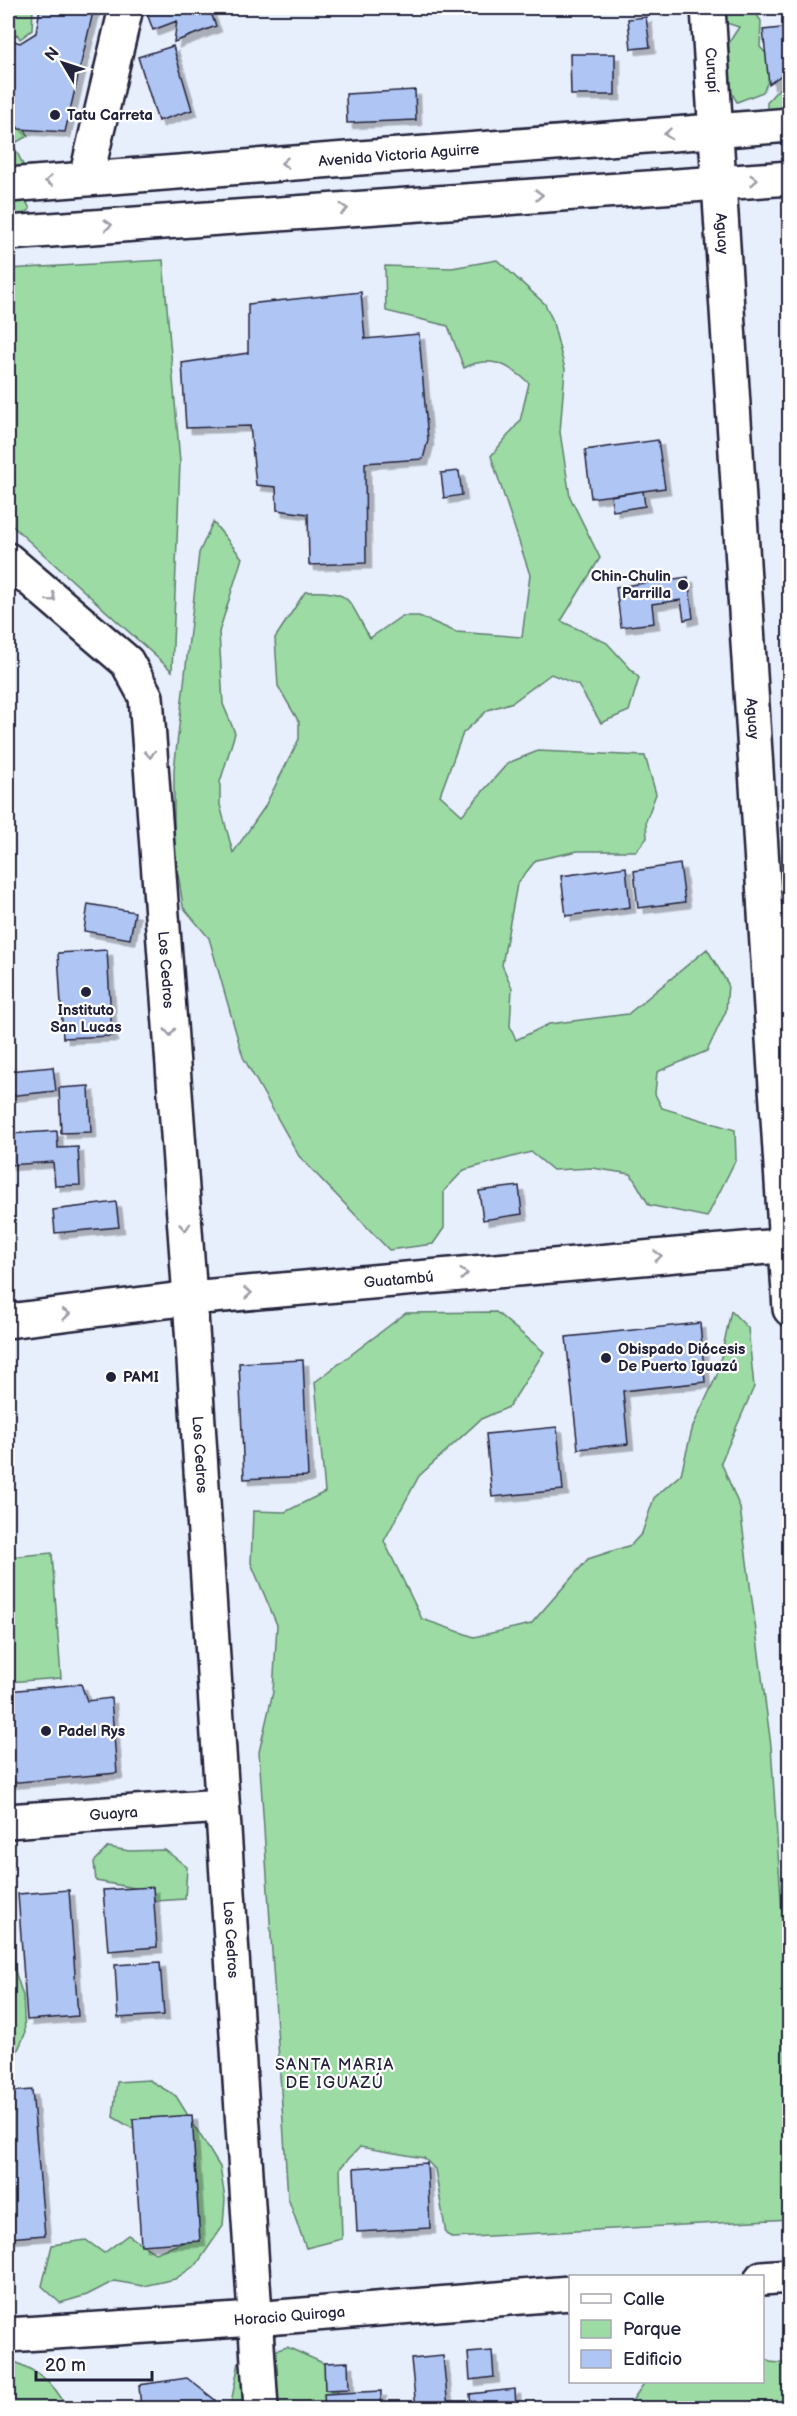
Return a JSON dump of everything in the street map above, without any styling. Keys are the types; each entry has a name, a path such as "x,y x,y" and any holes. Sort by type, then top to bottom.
{"street":[{"path":"86,178 126,8"},
{"name":"Curupí","path":"708,8 717,130"},
{"name":"Avenida Victoria Aguirre","path":"8,185 789,125"},
{"name":"Aguay","path":"717,130 787,1245 789,1309"},
{"path":"8,233 789,178"},
{"name":"Los Cedros","path":"8,561 127,662 146,697 190,1298 261,2409"},
{"name":"Guatambú","path":"8,1321 190,1298 787,1245"},
{"name":"Guayra","path":"8,1821 221,1806"},
{"path":"764,2278 789,2276"},
{"name":"Horacio Quiroga","path":"8,2335 254,2319 569,2293"}],"green space":[{"path":"8,8 33,8 32,30 20,39 17,34 8,40"},
{"path":"719,8 752,8 761,21 760,47 776,64 763,92 737,102 725,80 721,64 726,48 739,27 723,22"},
{"path":"789,84 789,142 777,141 767,129 767,102 782,85"},
{"path":"8,101 16,103 28,136 13,144 26,171 23,195 30,209 21,219 8,220"},
{"path":"163,260 180,462 172,671 8,522 8,269"},
{"path":"497,260 545,304 552,319 565,369 560,432 570,497 600,558 561,621 607,643 639,678 629,711 601,723 578,685 551,674 513,702 488,710 463,733 440,795 462,815 508,763 538,751 645,756 656,794 646,821 647,838 636,851 578,851 536,860 517,884 502,965 512,988 510,1026 516,1040 549,1024 628,1014 707,949 728,984 726,1011 707,1051 657,1072 655,1094 662,1108 735,1130 736,1159 707,1217 649,1205 631,1174 592,1168 553,1170 531,1152 464,1170 444,1191 444,1228 433,1244 389,1250 299,1156 243,1057 209,938 183,907 174,845 174,770 199,553 213,522 242,558 219,632 223,704 235,733 220,782 220,805 233,853 264,808 299,739 299,722 278,686 275,638 305,592 341,595 352,606 370,638 402,616 419,616 456,632 522,637 530,575 491,456 520,421 529,383 514,371 491,362 473,364 464,368 448,326 386,311 385,266 452,268"},
{"path":"731,1311 748,1328 754,1387 721,1462 740,1508 771,1746 789,2020 789,2219 453,2238 446,2234 435,2169 424,2158 360,2147 340,2168 342,2239 306,2248 288,2198 259,1752 273,1692 277,1625 251,1563 253,1511 285,1512 325,1492 315,1382 406,1313 496,1312 544,1352 509,1407 481,1419 419,1476 384,1541 422,1619 474,1637 531,1624 588,1559 631,1545 642,1533 654,1498 681,1474 693,1426 717,1375"},
{"path":"52,1553 61,1678 8,1682 8,1557"},
{"path":"108,1847 129,1851 165,1850 187,1867 185,1899 156,1901 140,1889 96,1881 94,1862"},
{"path":"8,1908 13,1926 15,1971 23,1996 25,2034 8,2072"},
{"path":"149,2080 176,2096 220,2167 225,2199 223,2226 197,2264 175,2279 143,2286 114,2281 87,2295 60,2303 42,2286 52,2245 86,2240 104,2253 128,2235 155,2253 190,2240 154,2141 113,2117 117,2082"},
{"path":"287,2347 332,2367 338,2390 332,2408 230,2408 239,2362"},
{"path":"764,2357 770,2362 789,2364 789,2408 627,2408 644,2383 764,2383"},
{"path":"8,2359 43,2377 56,2390 67,2408 8,2408"}],"building":[{"path":"40,8 94,8 65,132 19,129 8,115 8,90 11,87 12,73 8,71 10,57 8,47 11,40 20,43 36,33"},
{"path":"145,8 209,8 216,26 174,42 177,21 153,30"},
{"path":"646,17 650,47 631,49 628,19"},
{"path":"790,27 790,75 783,74 769,84 763,30"},
{"path":"173,46 192,110 158,121 138,57"},
{"path":"570,54 615,54 615,95 571,95"},
{"path":"415,90 416,120 347,123 346,94"},
{"path":"361,292 365,339 419,334 428,440 423,459 365,463 366,563 309,565 308,514 277,510 276,487 256,485 250,426 186,428 182,363 248,353 248,304"},
{"path":"658,440 665,488 591,498 585,450"},
{"path":"459,471 462,495 444,498 441,473"},
{"path":"643,491 645,506 613,511 611,496"},
{"path":"688,577 693,618 684,620 681,600 652,604 654,623 621,627 616,587"},
{"path":"680,864 685,902 638,908 634,871"},
{"path":"626,867 630,907 566,916 561,876"},
{"path":"88,904 135,912 130,939 84,931"},
{"path":"107,950 112,1036 63,1038 58,953"},
{"path":"53,1067 56,1091 8,1096 8,1071"},
{"path":"89,1086 91,1132 61,1133 59,1088"},
{"path":"57,1131 58,1148 78,1147 80,1185 55,1186 53,1162 8,1165 8,1134"},
{"path":"519,1186 522,1214 483,1220 479,1191"},
{"path":"116,1202 119,1227 55,1233 53,1210"},
{"path":"700,1323 705,1382 623,1391 628,1444 578,1449 566,1337"},
{"path":"303,1360 308,1476 244,1479 239,1363"},
{"path":"557,1427 563,1490 492,1497 486,1434"},
{"path":"81,1684 87,1701 111,1698 117,1773 8,1783 8,1691"},
{"path":"153,1887 157,1947 108,1951 103,1890"},
{"path":"69,1890 78,2016 27,2020 18,1894"},
{"path":"160,1962 164,2015 118,2018 115,1965"},
{"path":"32,2090 45,2235 8,2238 8,2092"},
{"path":"192,2115 200,2241 141,2245 133,2119"},
{"path":"427,2163 430,2228 357,2232 354,2168"},
{"path":"492,2351 494,2377 470,2380 468,2353"},
{"path":"443,2356 448,2408 416,2408 411,2359"},
{"path":"348,2362 349,2389 325,2390 324,2363"},
{"path":"187,2378 215,2400 216,2408 141,2408 139,2385"},
{"path":"515,2389 516,2408 471,2408 470,2394"},
{"path":"381,2391 381,2408 325,2408 324,2394"}],"place":[{"name":"Tatu Carreta","path":"55,115"},
{"name":"Chin-Chulin Parrilla","path":"683,585"},
{"name":"Instituto San Lucas","path":"86,992"},
{"name":"Obispado Diócesis De Puerto Iguazú","path":"606,1358"},
{"name":"PAMI","path":"111,1377"},
{"name":"Padel Rys","path":"46,1731"}],"district":[{"name":"SANTA MARIA DE IGUAZÚ","path":"335,2074"}]}
